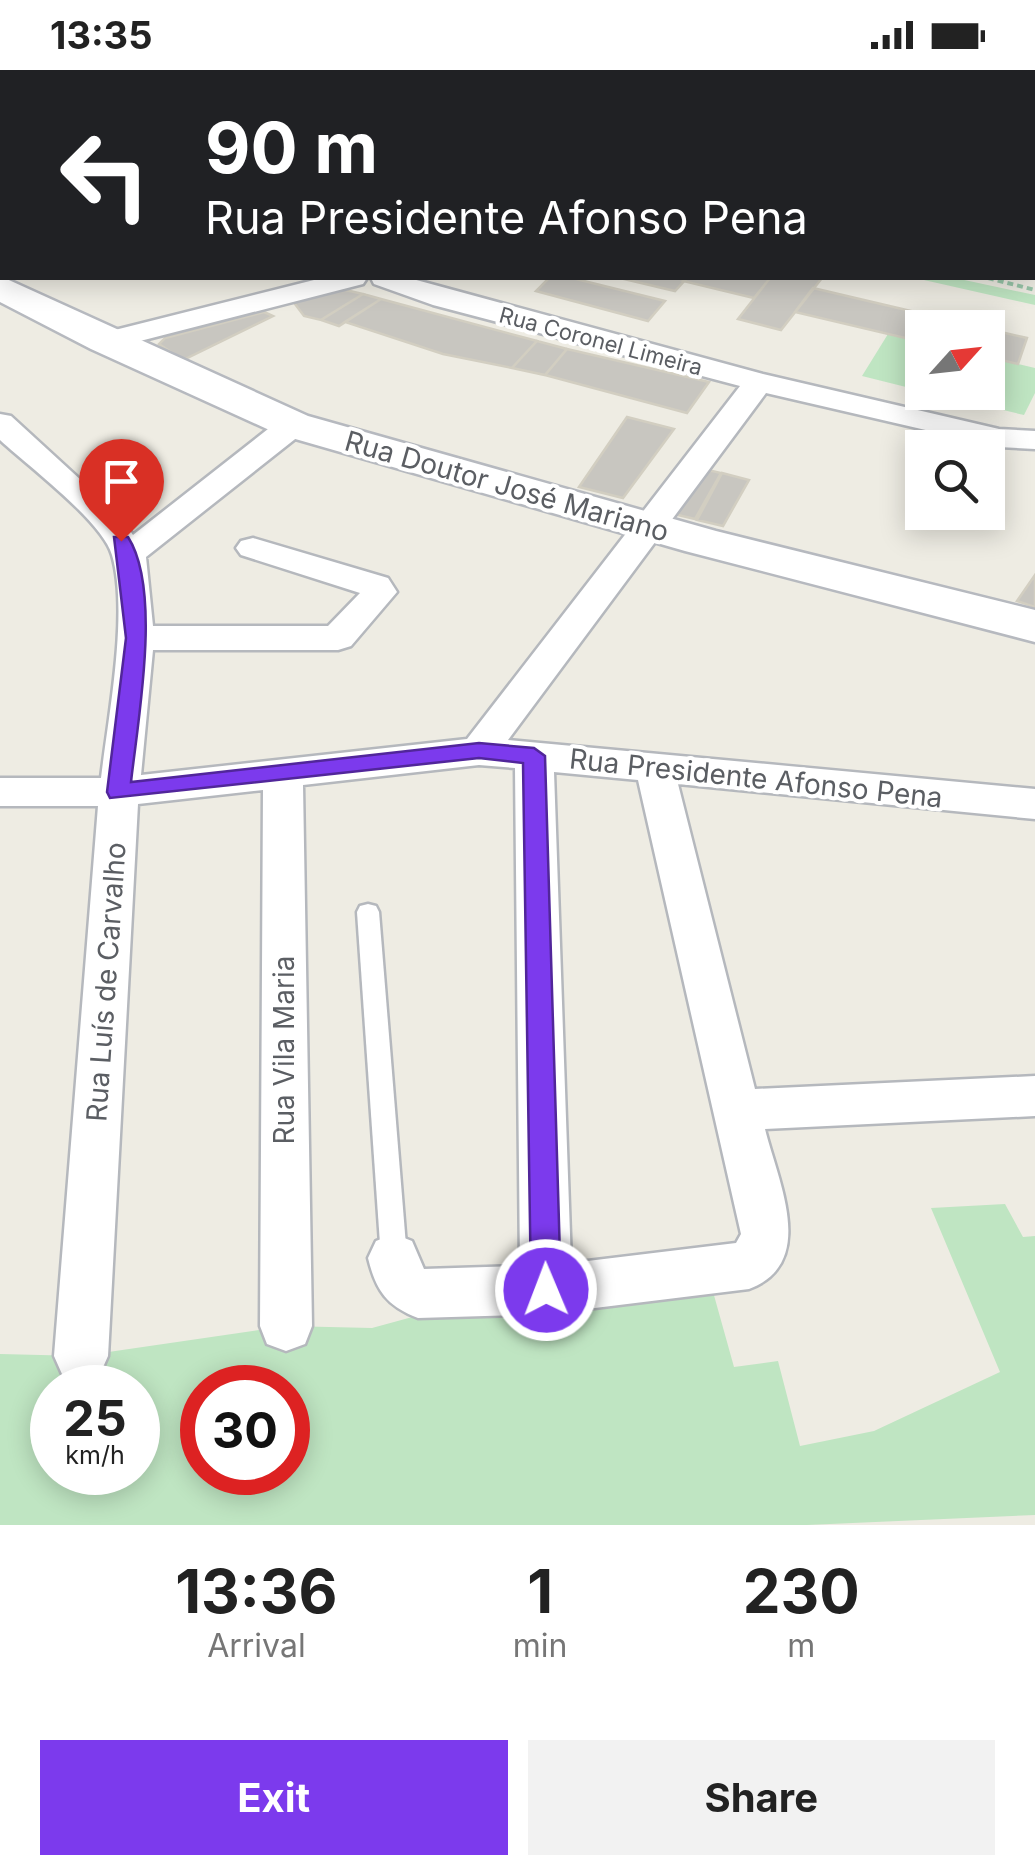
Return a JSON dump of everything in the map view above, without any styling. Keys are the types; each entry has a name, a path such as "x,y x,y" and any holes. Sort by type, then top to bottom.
{"main road":[{"name":"Rua Doutor José Mariano","path":"0,287 104,340 292,425 1035,626"}],"street":[{"path":"104,340 344,280"},
{"name":"Rua Coronel Limeira","path":"395,280 437,288 760,382 1000,438 1035,440"},
{"path":"479,751 648,524 760,382"},
{"path":"0,423 107,522 129,554 292,425"},
{"path":"136,638 338,638 380,592 376,586 254,548"},
{"name":"Rua Luís de Carvalho","path":"81,1356 118,792 136,638 129,554"},
{"name":"Rua Presidente Afonso Pena","path":"0,792 118,792 479,751 1035,804"},
{"path":"534,756 546,1290"},
{"path":"394,1258 406,1289 418,1294 546,1290 750,1265 761,1253 766,1234 739,1110 655,769"},
{"name":"Rua Vila Maria","path":"283,773 286,1326"},
{"path":"739,1110 1035,1096"}],"lane":[{"path":"368,912 394,1258"}],"path":[{"path":"996,280 1035,290"}],"green space":[{"path":"924,280 964,280 1035,295 1035,305"},
{"path":"888,334 905,338 905,387 862,376"},
{"path":"1005,361 1035,368 1035,393 1024,415 1003,410"},
{"path":"1005,1204 1023,1237 1035,1236 1035,1515 807,1525 0,1525 0,1354 81,1356 286,1326 372,1328 449,1307 710,1281 734,1367 778,1361 800,1446 874,1431 1000,1372 931,1208"}],"building":[{"path":"547,280 580,280 665,301 648,321 536,291"},
{"path":"628,280 685,280 675,291"},
{"path":"684,280 768,280 754,298"},
{"path":"768,280 820,280 781,330 738,319"},
{"path":"337,288 363,294 321,320 304,316 292,300"},
{"path":"813,288 906,310 905,338 795,312"},
{"path":"363,294 381,299 339,326 321,320"},
{"path":"381,299 537,341 512,368 443,354 345,322"},
{"path":"264,312 273,316 183,360 159,344 165,338"},
{"path":"1005,333 1027,338 1018,364 1005,361"},
{"path":"537,341 567,349 545,375 512,368"},
{"path":"567,349 709,382 687,413 545,375"},
{"path":"627,417 674,429 623,498 579,487"},
{"path":"695,467 721,473 695,519 661,511"},
{"path":"722,473 749,480 723,526 697,520"},
{"path":"1035,575 1035,607 1017,601"}],"route":[{"path":"121,541 129,554 136,638 118,792 479,751 534,756 546,1290"}]}
